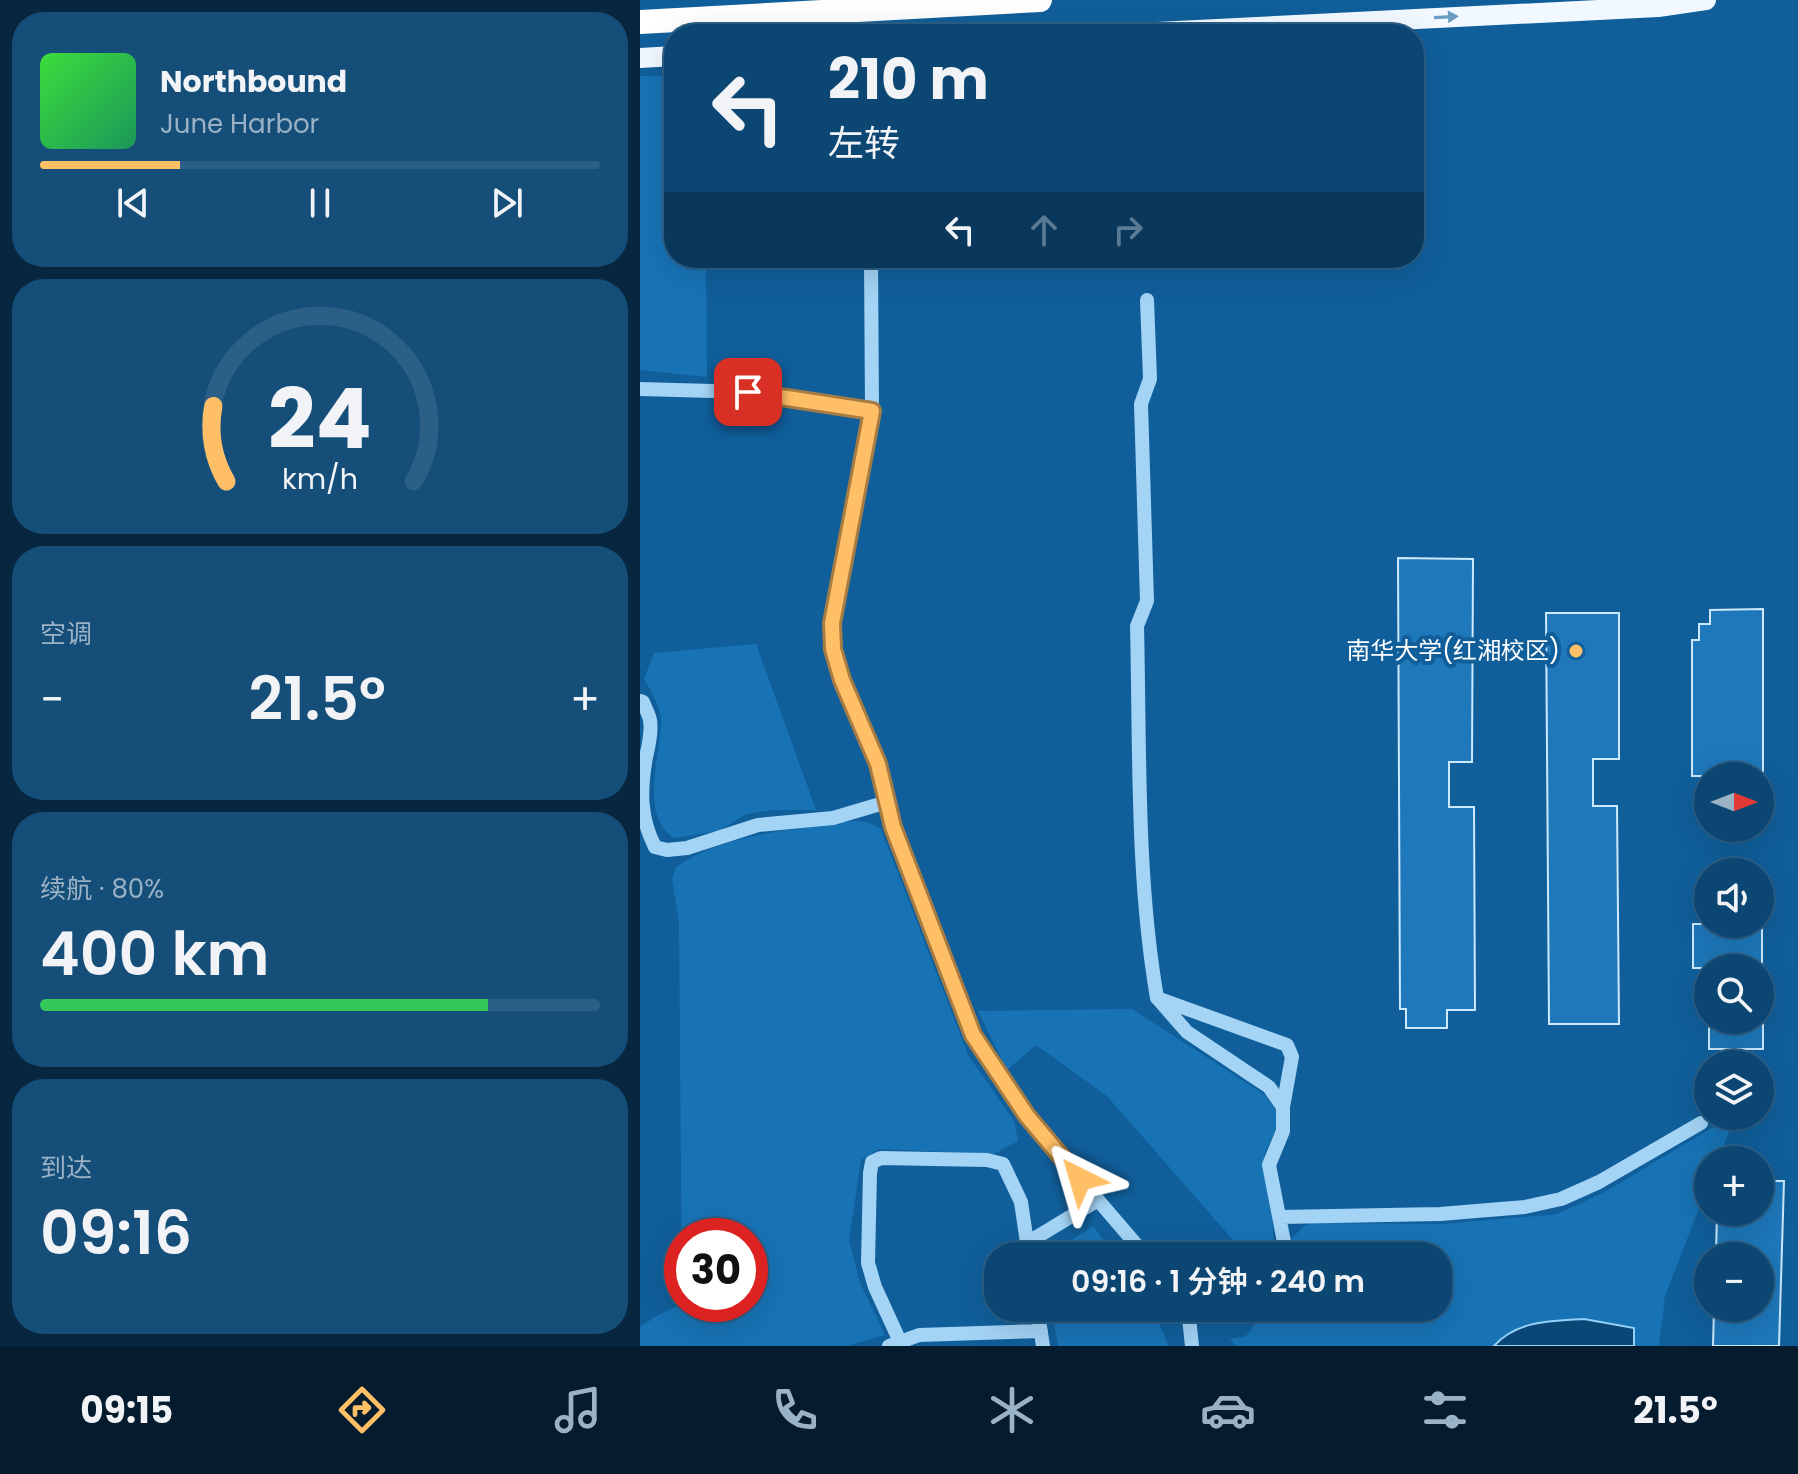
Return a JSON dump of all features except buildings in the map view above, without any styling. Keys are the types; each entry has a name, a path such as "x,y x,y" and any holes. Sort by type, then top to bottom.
{"highway":[{"path":"640,22 1040,0"}],"main road":[{"path":"1317,24 1658,7 1706,0"},
{"path":"640,58 664,57"}],"street":[{"path":"871,268 872,411 832,623 833,649 842,680 878,764 893,827 973,1035 1027,1116 1134,1242"},
{"path":"1147,300 1150,379 1141,404 1147,601 1137,626 1147,939 1157,998 1187,1032 1269,1087 1283,1107"},
{"path":"640,389 748,392 872,411"},
{"path":"640,701 650,720 650,740 642,774 640,808 644,830 655,847 667,850 687,848 758,825 833,818 887,802"},
{"path":"1157,998 1287,1045 1292,1057 1283,1107 1283,1131 1269,1165 1284,1242"},
{"path":"1280,1217 1440,1214 1525,1207 1561,1199 1599,1182 1694,1127"},
{"path":"1027,1242 1021,1202 1003,1164 987,1160 881,1158 872,1162 868,1263 897,1345 919,1335 1042,1339"},
{"path":"1039,1242 1098,1200"},
{"path":"1189,1322 1192,1346"}],"shaded area":[{"path":"640,76 664,76 664,268 706,268 707,377 640,370"},
{"path":"756,644 816,810 772,810 747,814 718,831 674,838 657,816 654,802 661,718 656,700 644,679 654,653"},
{"path":"851,821 868,822 881,829 968,1055 1014,1121 1018,1141 994,1154 879,1149 861,1160 849,1240 860,1283 885,1335 847,1346 640,1346 640,1327 664,1312 664,1322 768,1322 768,1218 681,1218 679,921 672,879 676,867 716,846 783,831"},
{"path":"1132,1009 1265,1095 1278,1112 1277,1128 1265,1152 1264,1167 1274,1242 1235,1242 1107,1096 1036,1045 1007,1070 978,1011"},
{"path":"1709,1130 1730,1130 1723,1146 1694,1146 1694,1221 1665,1296 1659,1346 1236,1346 1230,1339 1246,1336 1256,1322 1452,1322 1452,1242 1291,1242 1304,1226 1312,1223 1443,1224 1557,1214 1603,1193"},
{"path":"1093,1226 1105,1242 1068,1242"},
{"path":"1584,1319 1634,1328 1634,1346 1494,1346 1503,1337 1524,1327"},
{"path":"1054,1322 1158,1322 1169,1346 1058,1346"}],"place":[{"name":"南华大学(红湘校区)","path":"1576,651"}],"route":[{"path":"748,392 872,411 832,623 833,649 842,680 878,764 893,827 973,1035 1027,1116 1080,1179"}]}
